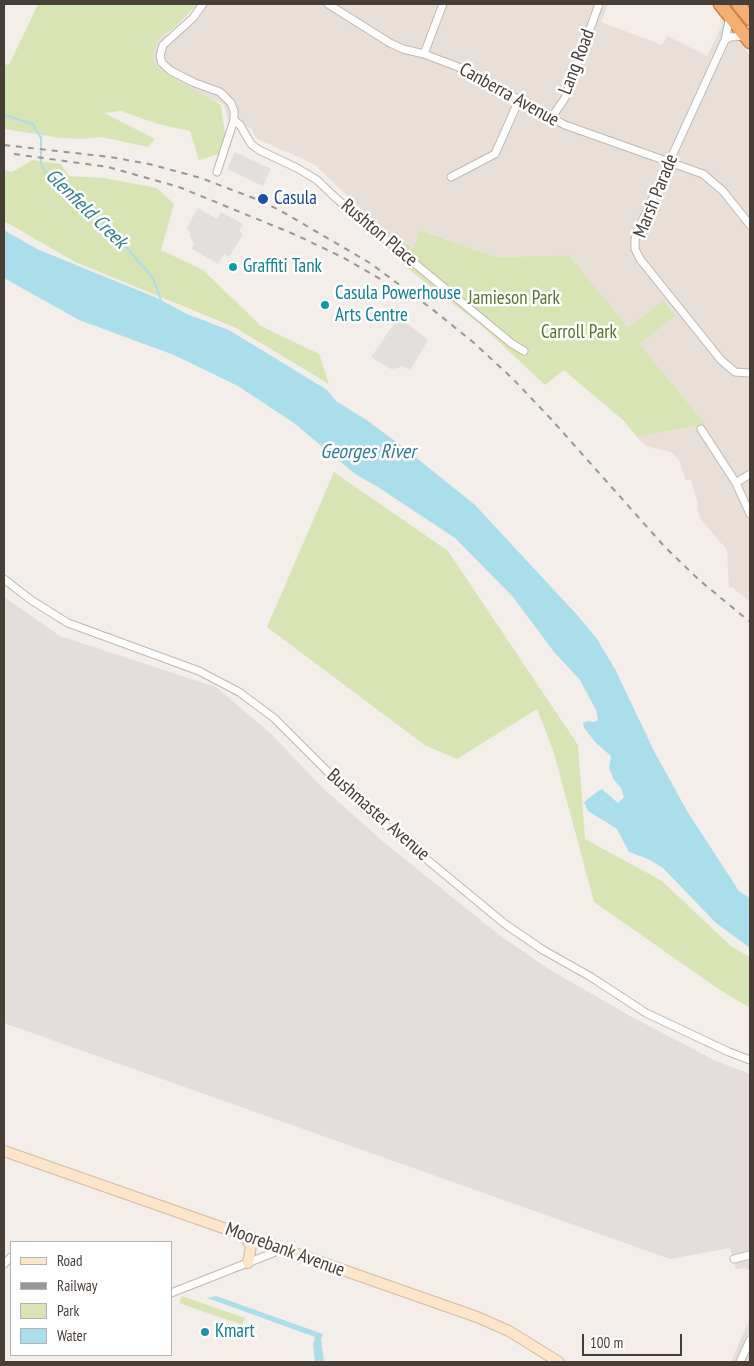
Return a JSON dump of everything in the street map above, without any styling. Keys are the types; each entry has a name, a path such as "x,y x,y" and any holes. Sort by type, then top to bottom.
{"highway":[{"path":"720,4 748,39"},
{"path":"738,4 750,19"}],"main road":[{"name":"Moorebank Avenue","path":"4,1151 485,1320 510,1330 559,1362"},
{"path":"244,1235 251,1246 248,1263"}],"street":[{"name":"Rushton Place","path":"203,4 193,18 163,45 160,60 166,68 220,92 231,103 234,111 234,120 240,124 251,144 317,180 338,200 511,343 524,351"},
{"name":"Canberra Avenue","path":"328,4 390,43 474,73 519,100 580,132 703,174 723,191 750,225"},
{"path":"424,54 444,4"},
{"name":"Lang Road","path":"552,117 564,98 599,4"},
{"name":"Marsh Parade","path":"730,16 724,40 639,228 635,239 635,249 640,259 721,360 735,372 750,372"},
{"path":"724,40 730,37 748,39"},
{"path":"452,177 495,154 519,100"},
{"path":"217,172 234,120"},
{"path":"700,429 736,483 750,514"},
{"path":"736,483 750,474"},
{"name":"Bushmaster Avenue","path":"4,579 68,623 199,671 239,692 274,718 362,806 505,924 543,950 591,977 646,1012 728,1052 750,1060"},
{"path":"172,1293 284,1249"},
{"path":"734,1259 749,1256"},
{"path":"740,1362 750,1340"}],"shaded area":[{"path":"207,4 608,4 601,22 662,45 667,36 707,56 722,25 720,18 750,55 750,602 732,587 729,588 727,550 699,517 697,500 691,480 686,480 679,460 672,452 646,446 637,437 705,424 640,344 675,316 663,302 628,329 569,255 496,257 421,230 415,248 377,224 314,164 256,138 251,128 228,121 224,104 193,92 156,74 148,57 156,38 193,25 202,15"},
{"path":"235,152 271,169 263,186 227,169"},
{"path":"198,208 217,219 221,212 243,224 239,231 243,234 229,257 224,254 218,264 192,249 194,243 190,237 190,231 186,229"},
{"path":"399,317 428,340 410,370 402,366 391,369 371,357"},
{"path":"4,597 60,636 216,687 270,733 325,790 387,845 498,934 547,968 630,1016 714,1060 750,1074 750,1270 744,1268 736,1269 730,1248 670,1259 4,1023"},
{"path":"750,1318 750,1362 731,1362"}],"green space":[{"path":"38,4 198,4 173,29 158,39 152,56 157,68 221,105 225,135 219,154 199,160 190,131 158,124 121,111 104,113 155,139 148,147 101,137 81,139 60,138 4,129 4,64 9,65"},
{"path":"32,160 61,164 69,176 104,178 157,188 174,204 161,250 203,270 261,326 319,354 329,384 234,327 75,262 4,221 4,170 12,172"},
{"path":"377,224 414,248 420,230 496,257 569,255 628,328 663,301 675,316 640,344 705,424 637,437 625,422 564,370 545,385 482,326 407,268 412,256"},
{"path":"334,472 448,551 578,745 585,839 662,881 732,947 750,957 750,1008 720,990 594,902 554,753 537,709 457,759 426,746 267,627"},
{"path":"182,1296 245,1318 242,1325 179,1303"}],"water":[{"name":"Georges River","path":"4,230 37,249 157,298 187,314 229,330 327,390 336,401 368,421 403,447 475,505 579,617 597,639 615,669 654,751 687,811 739,891 750,898 750,948 716,923 663,868 648,859 629,852 617,829 588,811 584,802 602,789 618,803 624,797 609,768 611,756 596,743 584,728 583,723 598,720 596,710 580,680 554,652 513,597 455,538 355,474 294,423 238,386 174,355 79,320 4,278"},
{"path":"216,1296 323,1334 321,1339 324,1362 315,1362 313,1345 315,1337 207,1298"}],"waterway":[{"name":"Glenfield Creek","path":"4,115 33,124 41,138 41,164 48,176 63,185 90,208 121,241 153,278 161,300"}],"railway":[{"path":"4,145 110,157 149,164 201,178 261,201 281,211 370,263 473,342 513,379 664,546 698,579 750,622"},
{"path":"14,154 108,167 179,187 296,235 342,257 384,281"}],"place":[{"name":"Casula","path":"263,199"},
{"name":"Graffiti Tank","path":"233,267"},
{"name":"Casula Powerhouse Arts Centre","path":"325,305"},
{"name":"Kmart","path":"205,1332"}],"park label":[{"name":"Jamieson Park","path":"514,299"},
{"name":"Carroll Park","path":"579,333"}]}
